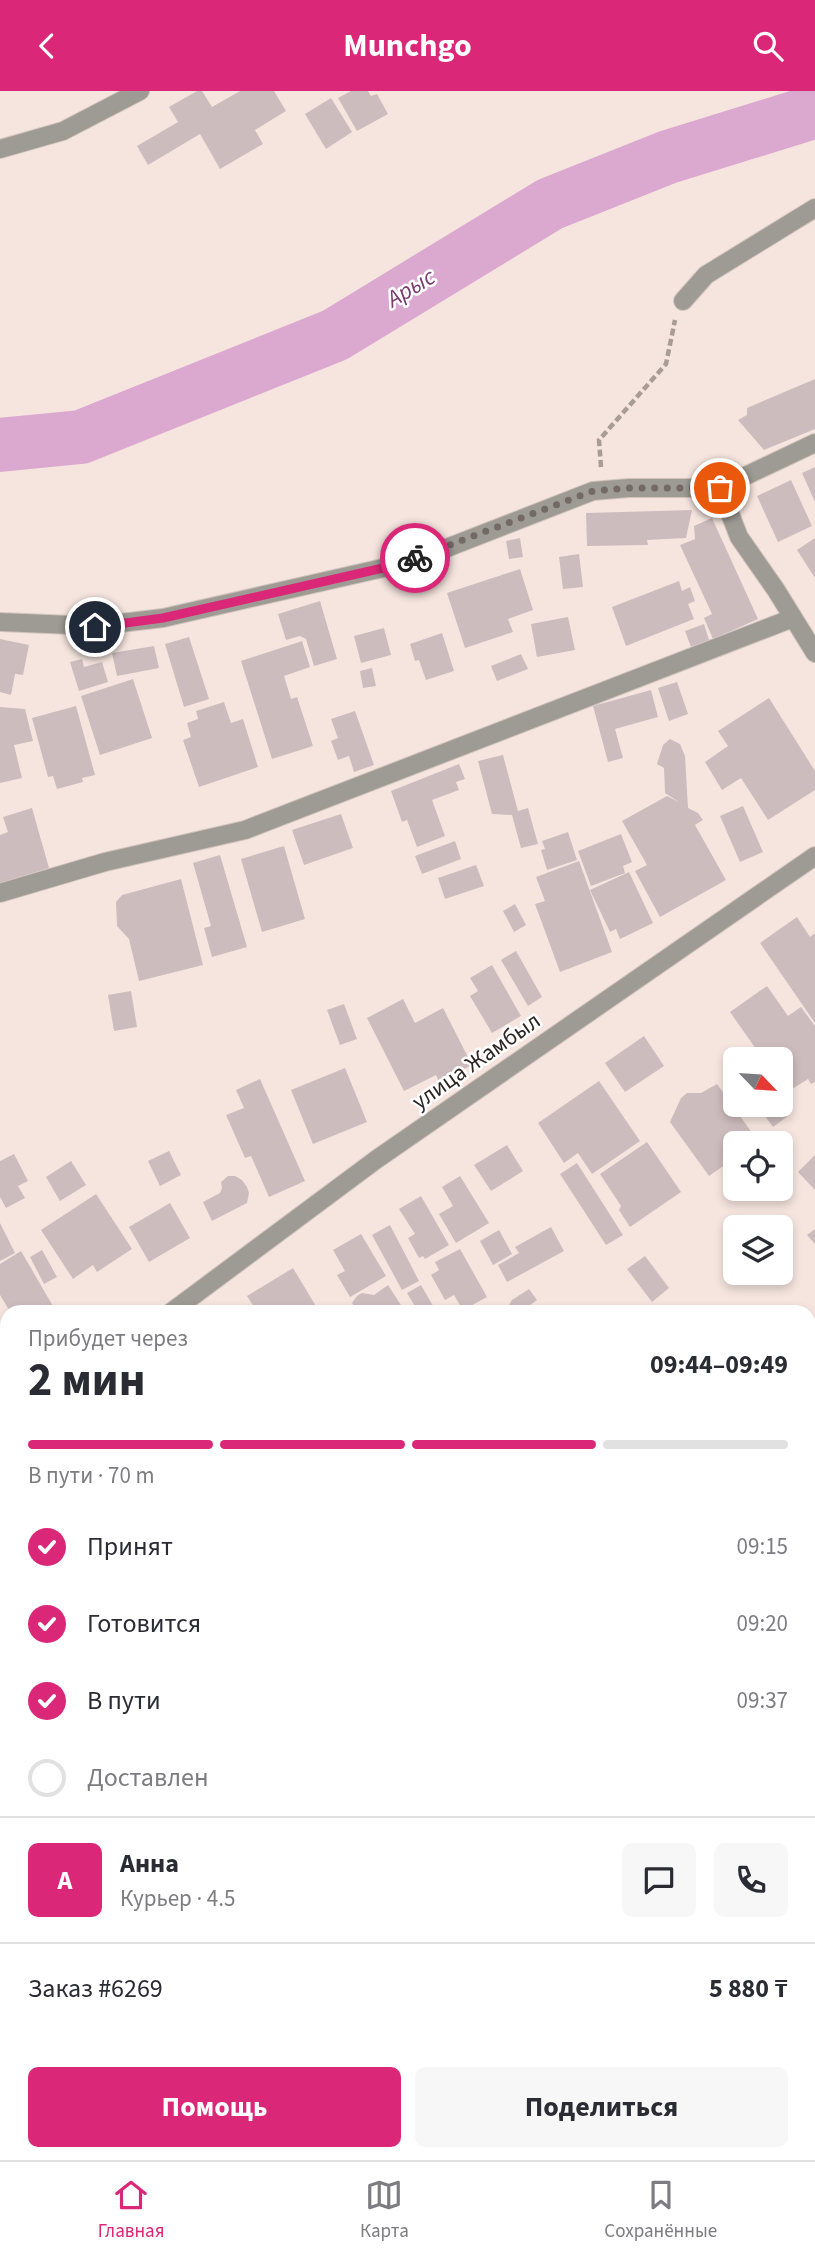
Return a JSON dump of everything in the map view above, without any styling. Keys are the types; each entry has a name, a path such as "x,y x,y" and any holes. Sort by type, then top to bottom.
{"street":[{"path":"0,149 63,131 140,91"},
{"path":"683,301 706,275 815,208"},
{"path":"0,622 95,627 163,618 383,568 439,551 593,491 629,488 720,488 815,443"},
{"path":"720,488 739,537 815,653"},
{"path":"0,893 105,862 245,830 793,618"},
{"name":"улица Жамбыл","path":"181,1305 377,1159 815,856"}],"path":[{"path":"629,488 601,471 599,440 666,364 671,331 683,301"}],"building":[{"path":"197,91 202,91 212,107 240,91 274,91 286,111 255,130 263,144 220,169 200,134 148,165 137,146 178,122 169,107"},
{"path":"351,91 368,91 371,96 377,94 388,114 357,131 338,98"},
{"path":"331,98 352,132 326,149 305,114"},
{"path":"815,379 815,429 764,450 738,420 747,415 747,408"},
{"path":"815,467 815,502 802,473"},
{"path":"791,480 812,526 778,542 757,496"},
{"path":"692,510 686,538 647,540 648,545 587,546 586,513"},
{"path":"712,518 758,619 713,639 704,618 712,614 680,545 695,539 694,526"},
{"path":"520,538 523,557 509,559 506,541"},
{"path":"815,538 815,578 797,550"},
{"path":"579,554 583,587 563,589 559,557"},
{"path":"520,569 533,610 508,619 513,632 465,648 447,593"},
{"path":"679,581 682,591 690,587 695,601 688,604 694,619 626,646 612,607"},
{"path":"320,601 337,659 314,666 306,639 300,636 286,640 278,614"},
{"path":"568,617 575,650 537,657 531,624"},
{"path":"704,624 709,640 691,647 685,631"},
{"path":"384,628 391,655 361,663 354,636"},
{"path":"442,633 454,671 426,680 419,660 415,661 410,644"},
{"path":"189,637 209,699 184,707 165,644"},
{"path":"0,639 29,645 23,675 15,674 11,695 0,692"},
{"path":"302,641 310,667 284,676 291,699 297,697 313,746 272,759 241,661"},
{"path":"154,646 159,668 117,676 112,653"},
{"path":"521,654 528,669 497,681 491,666"},
{"path":"82,659 84,667 102,662 108,682 79,691 70,662"},
{"path":"372,668 376,686 363,688 360,671"},
{"path":"133,679 152,738 100,755 81,696"},
{"path":"677,682 688,714 669,721 658,688"},
{"path":"651,690 658,717 615,729 623,758 608,762 593,706"},
{"path":"769,698 815,771 815,790 768,820 741,778 722,790 705,762 728,746 718,731"},
{"path":"224,702 231,723 243,719 258,767 199,787 183,740 191,737 187,723 198,719 196,711"},
{"path":"76,706 95,775 82,778 83,782 57,789 53,776 48,777 32,718"},
{"path":"0,707 25,709 33,741 14,745 22,778 0,783"},
{"path":"355,711 374,765 354,772 349,756 338,760 331,741 338,738 331,719"},
{"path":"670,739 680,744 685,756 688,808 698,813 703,820 695,825 726,880 660,917 635,871 647,865 622,821 667,796 679,802 665,793 664,768 657,764 663,745"},
{"path":"503,755 518,811 528,808 538,844 521,848 512,815 492,814 478,761"},
{"path":"459,764 465,779 456,782 459,790 432,800 445,836 417,847 407,820 402,822 391,791"},
{"path":"743,806 763,852 740,862 720,816"},
{"path":"32,808 49,868 0,883 0,835 8,832 3,817"},
{"path":"341,814 353,848 304,865 292,830"},
{"path":"568,832 577,860 547,870 541,850 545,849 542,841"},
{"path":"621,834 632,862 623,866 625,873 591,886 578,851"},
{"path":"455,841 461,859 422,874 415,856"},
{"path":"284,846 305,919 262,932 241,859"},
{"path":"220,855 247,947 212,957 204,928 211,926 193,863"},
{"path":"579,861 612,952 560,972 535,904 545,901 536,877"},
{"path":"476,865 484,886 445,899 438,878"},
{"path":"629,872 653,923 620,939 616,929 610,932 590,890"},
{"path":"181,879 203,965 139,981 129,939 117,926 116,902 122,895"},
{"path":"515,904 526,925 514,932 503,911"},
{"path":"797,917 810,937 815,933 815,1023 760,943"},
{"path":"516,951 542,997 528,1006 501,960"},
{"path":"492,965 521,1016 492,1033 470,996 478,991 470,978"},
{"path":"767,986 788,1016 801,1007 815,1026 815,1082 811,1084 808,1079 793,1089 793,1047 755,1047 730,1012"},
{"path":"131,991 137,1027 114,1031 108,995"},
{"path":"403,999 415,1023 443,1008 472,1065 439,1082 436,1075 404,1091 367,1018"},
{"path":"344,1004 357,1039 340,1045 327,1010"},
{"path":"644,1036 664,1066 625,1092 605,1063"},
{"path":"345,1068 367,1122 313,1144 291,1090"},
{"path":"260,1079 305,1181 269,1197 251,1156 245,1158 226,1115 244,1108 236,1090"},
{"path":"599,1081 640,1141 592,1174 578,1153 564,1163 538,1123"},
{"path":"717,1084 723,1092 723,1117 741,1117 751,1131 723,1131 723,1166 709,1176 670,1122 681,1098 687,1093 701,1093"},
{"path":"766,1117 787,1117 773,1127"},
{"path":"647,1142 681,1192 630,1227 619,1210 621,1206 600,1174"},
{"path":"507,1145 523,1171 491,1191 474,1165"},
{"path":"169,1151 181,1175 160,1186 148,1161"},
{"path":"14,1154 28,1181 18,1186 25,1198 6,1208 0,1197 0,1161"},
{"path":"815,1155 815,1190 798,1172"},
{"path":"71,1161 86,1185 60,1201 46,1177"},
{"path":"577,1163 623,1235 606,1245 560,1174"},
{"path":"228,1176 242,1180 247,1187 247,1203 212,1221 203,1202 220,1193 221,1182"},
{"path":"460,1176 489,1223 456,1243 439,1214 453,1206 442,1187"},
{"path":"96,1194 132,1249 97,1272 93,1265 73,1279 41,1230"},
{"path":"421,1196 449,1245 425,1259 423,1256 419,1258 408,1238 415,1234 399,1209"},
{"path":"170,1203 190,1238 149,1262 129,1227"},
{"path":"0,1223 15,1253 0,1261"},
{"path":"390,1225 419,1281 402,1290 372,1235"},
{"path":"551,1227 564,1251 507,1282 498,1265 519,1253 515,1247"},
{"path":"815,1229 815,1244 807,1235"},
{"path":"499,1230 512,1254 493,1265 480,1241"},
{"path":"361,1234 386,1276 350,1297 337,1275 345,1271 333,1250"},
{"path":"460,1249 487,1297 472,1305 460,1305 454,1295 445,1300 431,1275 439,1270 435,1262"},
{"path":"42,1250 57,1277 44,1284 30,1257"},
{"path":"21,1251 52,1305 6,1305 0,1295 0,1264"},
{"path":"645,1256 669,1288 652,1302 627,1269"},
{"path":"293,1268 315,1305 253,1305 247,1296"},
{"path":"388,1285 401,1305 352,1303 362,1293 374,1295"},
{"path":"421,1285 433,1305 414,1305 407,1293"},
{"path":"529,1289 537,1300 530,1305 509,1305"}],"waterway":[{"name":"Арыс","path":"0,445 81,437 335,335 550,204 668,157 807,114 815,109"}],"way so far":[{"path":"415,558 593,491 629,488 720,488"}],"route":[{"path":"95,627 163,618 383,568 415,558"}]}
